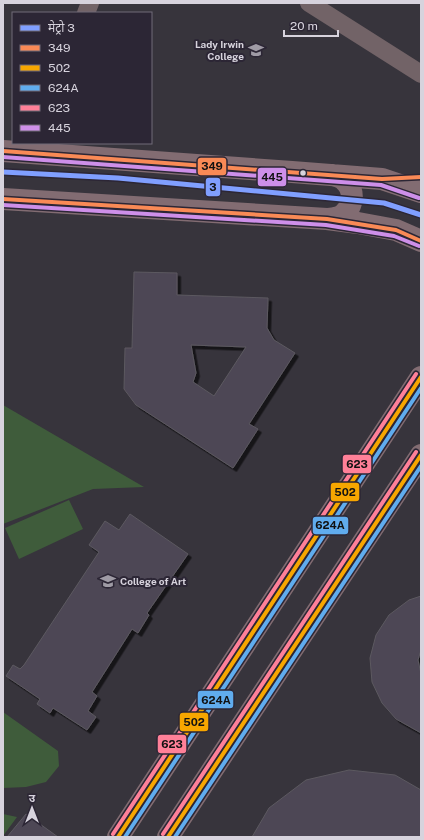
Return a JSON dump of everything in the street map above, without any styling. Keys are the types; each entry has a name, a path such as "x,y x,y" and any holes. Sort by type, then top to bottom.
{"main road":[{"path":"3,151 382,179 421,177"},
{"path":"327,219 339,217 347,210 352,202 352,193 349,186 343,178 332,175"},
{"path":"382,179 421,192"},
{"path":"3,199 327,219 396,230 416,242"},
{"path":"118,837 421,377"},
{"path":"168,837 421,454"}],"street":[{"path":"309,3 421,74"}],"green space":[{"path":"3,405 144,487 93,489 3,524"},
{"path":"69,500 83,529 19,559 5,528"},
{"path":"3,712 58,751 59,766 46,782 26,787 3,788"},
{"path":"3,814 17,817 3,836"}],"building":[{"path":"134,272 177,273 177,295 268,298 267,328 274,340 295,353 249,424 258,429 233,468 136,405 124,389 125,348 132,348","holes":["191,345 246,347 214,396 193,382 196,373"]},
{"path":"130,514 188,554 147,613 149,615 138,633 132,629 92,692 97,696 88,711 96,717 87,730 53,708 50,713 37,704 40,699 6,676 13,665 20,669 24,665 99,552 89,545 105,521 119,530"},
{"path":"421,596 421,650 418,660 421,674 421,733 396,719 382,703 372,682 370,658 376,635 389,615 409,600"},
{"path":"349,770 395,775 421,790 421,837 252,837 269,808 306,780"},
{"path":"26,814 58,837 7,837"}],"metro line":[{"name":"3","path":"3,172 118,178 384,203 421,215"}],"transit line":[{"name":"349","path":"3,151 382,179 421,177"},
{"name":"445","path":"3,157 381,185 419,198"},
{"name":"349","path":"3,199 327,219 396,230 421,241"},
{"name":"445","path":"3,205 326,225 394,236 419,246"},
{"name":"623","path":"113,834 416,374"},
{"name":"502","path":"118,837 421,377"},
{"name":"624A","path":"125,837 421,388"},
{"name":"623","path":"163,834 416,452"},
{"name":"502","path":"168,837 421,455"},
{"name":"624A","path":"175,837 421,466"}],"place":[{"name":"Lady Irwin College","path":"256,50"},
{"name":"College of Art","path":"108,581"}]}
